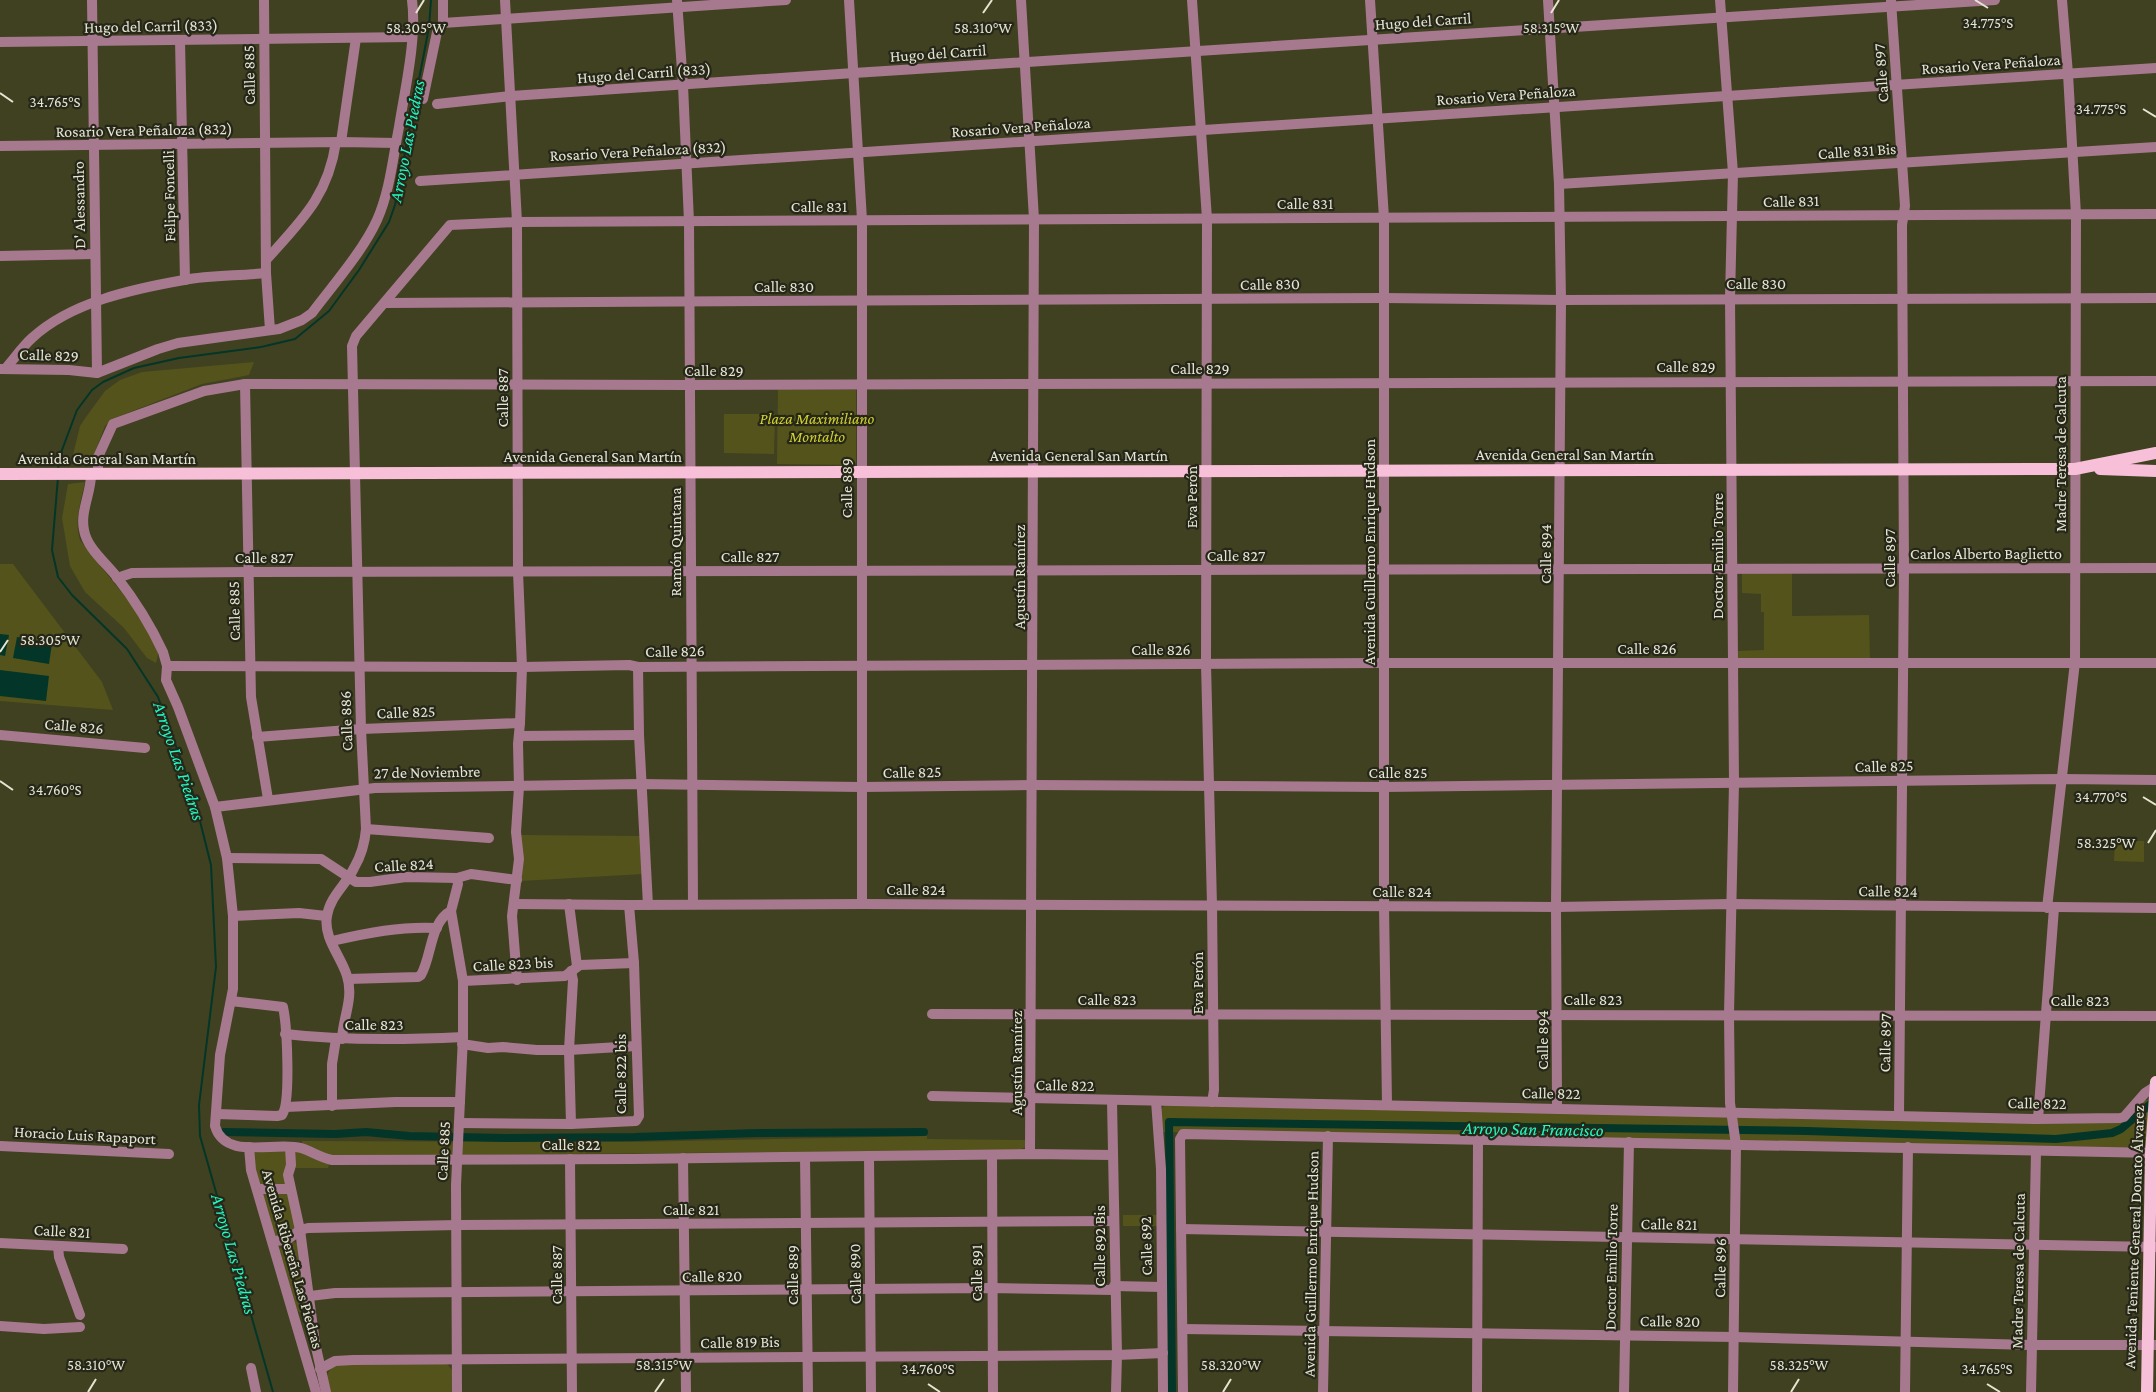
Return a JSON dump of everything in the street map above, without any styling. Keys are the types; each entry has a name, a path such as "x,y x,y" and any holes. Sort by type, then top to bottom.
{"main road":[{"name":"Avenida General San Martín","path":"0,474 2075,469 2156,453"},
{"path":"2075,469 2156,471"},
{"name":"Avenida Teniente General Donato Álvarez","path":"2150,1384 2156,1084"}],"street":[{"name":"D' Alessandro","path":"92,0 97,373"},
{"name":"Calle 885","path":"264,0 266,273 270,330"},
{"path":"97,373 178,343 290,326 312,313 372,229 384,201 406,82 412,0"},
{"path":"423,99 437,32 443,23 443,0"},
{"name":"Calle 887","path":"505,0 517,222 519,572 522,668 516,832 519,859 512,924 516,980"},
{"path":"443,23 677,4 786,0"},
{"name":"Calle 889","path":"849,0 862,220 862,904"},
{"name":"Agustín Ramírez","path":"1021,0 1034,219 1034,664 1030,905 1030,1154"},
{"name":"Eva Perón","path":"1192,0 1207,219 1206,664 1212,905 1214,1090 1212,1102"},
{"name":"Avenida Guillermo Enrique Hudson","path":"1370,0 1384,218 1384,906 1387,1104"},
{"name":"Calle 894","path":"1548,0 1559,184 1561,300 1556,907 1557,1107"},
{"name":"Doctor Emilio Torre","path":"1720,0 1732,173 1730,298 1734,783 1729,1014 1730,1112"},
{"name":"Hugo del Carril","path":"854,73 1721,18 1892,3 1995,0"},
{"name":"Madre Teresa de Calcuta","path":"2038,1119 2051,908 2075,663 2076,215 2062,0"},
{"name":"Calle 897","path":"1892,3 1905,214 1902,225 1904,662 1899,1116"},
{"name":"Ramón Quintana","path":"677,4 689,222 693,904"},
{"name":"Hugo del Carril (833)","path":"0,42 411,37"},
{"path":"267,259 315,203 333,161 356,38"},
{"name":"Felipe Foncelli","path":"180,40 185,280"},
{"name":"Rosario Vera Peñaloza","path":"858,152 2156,68"},
{"name":"Hugo del Carril (833)","path":"437,104 511,96 854,73"},
{"name":"Rosario Vera Peñaloza (832)","path":"0,146 396,143"},
{"name":"Calle 831 Bis","path":"1559,184 2156,147"},
{"name":"Rosario Vera Peñaloza (832)","path":"420,181 858,152"},
{"name":"Calle 831","path":"385,303 442,233 454,224 2156,214"},
{"path":"0,255 95,254"},
{"path":"3,369 45,327 74,310 96,301 185,280 266,273"},
{"name":"Calle 830","path":"385,303 1383,298 1561,300 2156,298"},
{"path":"353,385 354,340 385,303"},
{"name":"Calle 829","path":"3,369 69,370 97,373"},
{"name":"Calle 829","path":"245,384 2156,381"},
{"name":"Calle 885","path":"245,384 251,698 268,799"},
{"path":"245,384 204,391 113,424 90,475 91,484 84,519 84,533 117,578 159,644 167,666 166,680 178,706 215,807 227,858 233,916 234,980 220,1055 215,1126 221,1139 232,1145 249,1147"},
{"name":"Calle 886","path":"326,916 334,896 354,869 366,829 361,729 353,385"},
{"name":"Carlos Alberto Baglietto","path":"1384,569 2156,568"},
{"name":"Calle 827","path":"117,578 132,573 249,572 1384,569"},
{"name":"Calle 826","path":"167,666 522,668 629,664 638,667 1384,663 2156,663"},
{"path":"514,904 648,905 641,784 638,667"},
{"name":"Calle 825","path":"257,737 361,729 520,723"},
{"name":"Calle 826","path":"0,735 145,748"},
{"path":"519,736 639,735"},
{"name":"Calle 825","path":"641,784 862,787 1208,785 1384,787 2062,779 2156,780"},
{"name":"27 de Noviembre","path":"215,807 364,788 641,784"},
{"path":"366,829 489,838"},
{"path":"227,858 314,858 326,861 347,878"},
{"name":"Calle 824","path":"347,878 356,882 370,882 400,877 457,878 471,874 517,880"},
{"path":"348,979 418,977 423,973 437,928 451,912 457,878"},
{"path":"568,904 574,969 569,1050 571,1124"},
{"name":"Calle 824","path":"648,905 1556,907 1731,904 2156,908"},
{"name":"Calle 822 bis","path":"460,1126 636,1121 639,1116 630,905"},
{"name":"Calle 885","path":"451,912 463,981 459,1159 456,1185 458,1225 457,1392"},
{"path":"233,916 298,913 326,916 327,931 348,979 350,996 332,1064 332,1106"},
{"path":"332,941 377,931 437,928"},
{"name":"Calle 823 bis","path":"463,981 565,976 574,969 634,963"},
{"path":"216,1114 277,1116 282,1115 286,1107 283,1007 231,1001"},
{"name":"Calle 823","path":"932,1014 2156,1016"},
{"name":"Calle 823","path":"285,1034 339,1039 463,1040 488,1048 569,1050 636,1046"},
{"name":"Calle 822","path":"932,1096 1112,1101 1557,1107 2038,1119 2124,1117 2156,1084"},
{"name":"Calle 892 Bis","path":"1112,1101 1116,1392"},
{"name":"Calle 892","path":"1156,1101 1161,1169 1163,1392"},
{"path":"286,1107 395,1102 460,1102"},
{"name":"Calle 896","path":"1730,1112 1736,1145 1733,1392"},
{"path":"1183,1392 1180,1139 1182,1134 2154,1153"},
{"name":"Avenida Guillermo Enrique Hudson","path":"1323,1392 1328,1136"},
{"path":"1477,1392 1479,1141"},
{"name":"Doctor Emilio Torre","path":"1624,1392 1629,1142"},
{"name":"Horacio Luis Rapaport","path":"0,1146 169,1154"},
{"name":"Calle 822","path":"249,1147 301,1148 332,1160 1113,1155"},
{"name":"Avenida Ribereña Las Piedras","path":"249,1147 251,1170 316,1392"},
{"name":"Avenida Ribereña Las Piedras","path":"290,1147 291,1165 288,1175 290,1189 300,1230 311,1315 326,1392"},
{"path":"1905,1392 1908,1148"},
{"name":"Madre Teresa de Calcuta","path":"2031,1392 2036,1151"},
{"name":"Calle 891","path":"992,1155 993,1392"},
{"name":"Calle 890","path":"869,1156 871,1392"},
{"name":"Calle 889","path":"805,1157 808,1392"},
{"path":"683,1158 686,1392"},
{"name":"Calle 887","path":"570,1159 572,1392"},
{"path":"257,1190 290,1189"},
{"name":"Calle 821","path":"273,1241 287,1239 300,1230 308,1228 1114,1221"},
{"name":"Calle 821","path":"1181,1229 2153,1247"},
{"name":"Calle 821","path":"0,1243 123,1249"},
{"path":"58,1246 59,1257 80,1315"},
{"name":"Calle 820","path":"310,1296 335,1293 1162,1287"},
{"path":"296,1319 311,1315"},
{"path":"0,1326 44,1329 80,1327"},
{"name":"Calle 820","path":"1183,1329 2152,1346"},
{"name":"Calle 819 Bis","path":"321,1369 335,1361 1163,1353"},
{"path":"251,1368 256,1392"}],"green space":[{"path":"254,362 249,375 202,384 112,419 105,426 91,462 72,459 80,426 105,391 120,380 142,372"},
{"name":"Plaza Maximiliano Montalto","path":"778,389 856,390 856,465 777,464"},
{"path":"724,414 775,414 774,454 724,453"},
{"path":"85,482 78,518 80,540 145,622 159,651 156,663 147,658 124,628 85,592 70,566 62,518 68,484"},
{"path":"0,564 13,564 102,682 113,710 0,701"},
{"path":"1742,573 1792,573 1792,616 1869,615 1870,658 1738,658 1738,651 1764,650 1764,612 1761,612 1761,594 1742,593"},
{"path":"521,835 642,836 643,874 521,881"},
{"path":"2115,840 2144,841 2144,862 2114,861"},
{"path":"2144,1100 2151,1100 2148,1149 1161,1132 1161,1109 1165,1105 2114,1122"},
{"path":"927,1136 927,1139 1027,1140 1026,1147 1019,1150 328,1156 302,1145 302,1141 631,1142"},
{"path":"289,1149 288,1186 260,1187 252,1153"},
{"path":"299,1150 329,1164 328,1168 294,1168 294,1151"},
{"path":"288,1191 298,1230 274,1239 261,1192"},
{"path":"1123,1215 1159,1215 1159,1226 1123,1226"},
{"path":"294,1242 297,1243 306,1314 303,1315 297,1310 279,1249"},
{"path":"446,1363 454,1372 454,1392 329,1392 328,1374 335,1365"}],"shaded area":[{"path":"0,634 9,635 5,656 0,655"},
{"path":"17,637 52,643 49,664 13,658"},
{"path":"0,670 49,676 46,701 0,696"}],"waterway":[{"name":"Arroyo Las Piedras","path":"58,468 62,450 77,410 92,390 103,382 134,368 179,358 261,347 295,339 329,311 359,270 389,222 395,205 429,27 431,0"},
{"name":"Arroyo Las Piedras","path":"58,477 52,550 58,577 72,595 127,649 158,697 193,793 211,865 216,967 199,1105 200,1136 273,1392"},
{"name":"Arroyo San Francisco","path":"1172,1392 1169,1122 1807,1131 2056,1139 2112,1133 2121,1129 2155,1100"},
{"path":"224,1132 335,1134 366,1132 409,1136 505,1138 924,1132"}]}
